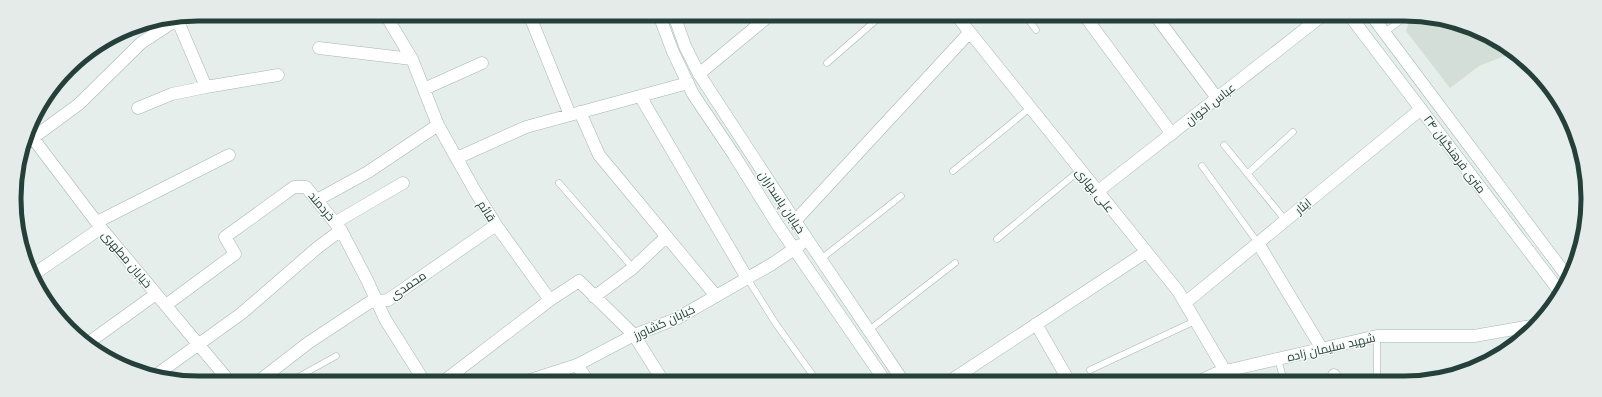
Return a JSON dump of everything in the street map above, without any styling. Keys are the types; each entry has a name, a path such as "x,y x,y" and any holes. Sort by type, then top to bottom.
{"street":[{"name":"قائم","path":"389,21 412,59 438,125 457,158 496,225 550,300"},
{"path":"532,21 575,114 599,155 716,296"},
{"name":"خیابان پاسداران","path":"661,21 673,52 693,94 794,249 882,376"},
{"name":"خیابان پاسداران","path":"676,21 699,74 820,259 900,376"},
{"path":"699,74 763,21"},
{"name":"علی بهاری","path":"960,21 1178,291 1225,371"},
{"path":"1088,21 1172,134"},
{"path":"1159,21 1217,98"},
{"name":"عباس اخوان","path":"1097,192 1317,21"},
{"name":"۲۴ متری فرهنگیان","path":"1354,21 1557,288"},
{"name":"۲۴ متری فرهنگیان","path":"1376,21 1564,273"},
{"path":"180,22 206,87"},
{"path":"33,135 79,104 157,26"},
{"path":"795,221 969,33"},
{"path":"319,48 412,59"},
{"path":"424,89 482,63"},
{"path":"138,108 172,94 278,75"},
{"path":"457,158 526,127 688,83"},
{"path":"640,96 747,278"},
{"name":"ایثار","path":"1185,303 1421,109"},
{"path":"317,200 368,172 438,125"},
{"name":"خیابان مطهری","path":"31,140 99,225 225,376"},
{"path":"37,272 99,225 229,155"},
{"path":"160,372 242,313 317,248 339,226 403,183"},
{"name":"خردمند","path":"166,306 235,254 226,237 294,186 306,187 339,226 385,319 421,376"},
{"name":"محمدی","path":"265,376 308,343 370,302 388,300 496,225"},
{"path":"594,297 633,268 666,237"},
{"name":"خیابان کشاورز","path":"543,376 577,365 634,336 676,319 747,278 808,240"},
{"path":"1258,243 1322,349"},
{"path":"958,376 1146,252"},
{"path":"451,376 550,300 579,281 634,336 660,376"},
{"path":"92,340 156,294"},
{"path":"1036,324 1066,376"},
{"name":"شهید سلیمان زاده","path":"1212,376 1225,371 1377,336 1474,336 1526,327"},
{"path":"577,365 585,376"}],"lane":[{"path":"827,63 875,21"},
{"path":"1029,21 1036,30"},
{"path":"1385,32 1399,21"},
{"path":"954,170 1030,108"},
{"path":"1248,173 1294,132"},
{"path":"1224,145 1286,221"},
{"path":"1202,166 1258,243"},
{"path":"997,239 1080,170"},
{"path":"559,183 633,268"},
{"path":"820,259 901,196"},
{"path":"869,330 955,262"},
{"path":"747,278 776,324 813,376"},
{"path":"1090,370 1195,321"},
{"path":"1377,336 1377,376"},
{"path":"300,376 336,356"},
{"path":"1278,359 1283,376"}],"shaded area":[{"path":"1409,21 1438,24 1461,30 1482,39 1507,55 1479,66 1450,88 1406,31"}]}
